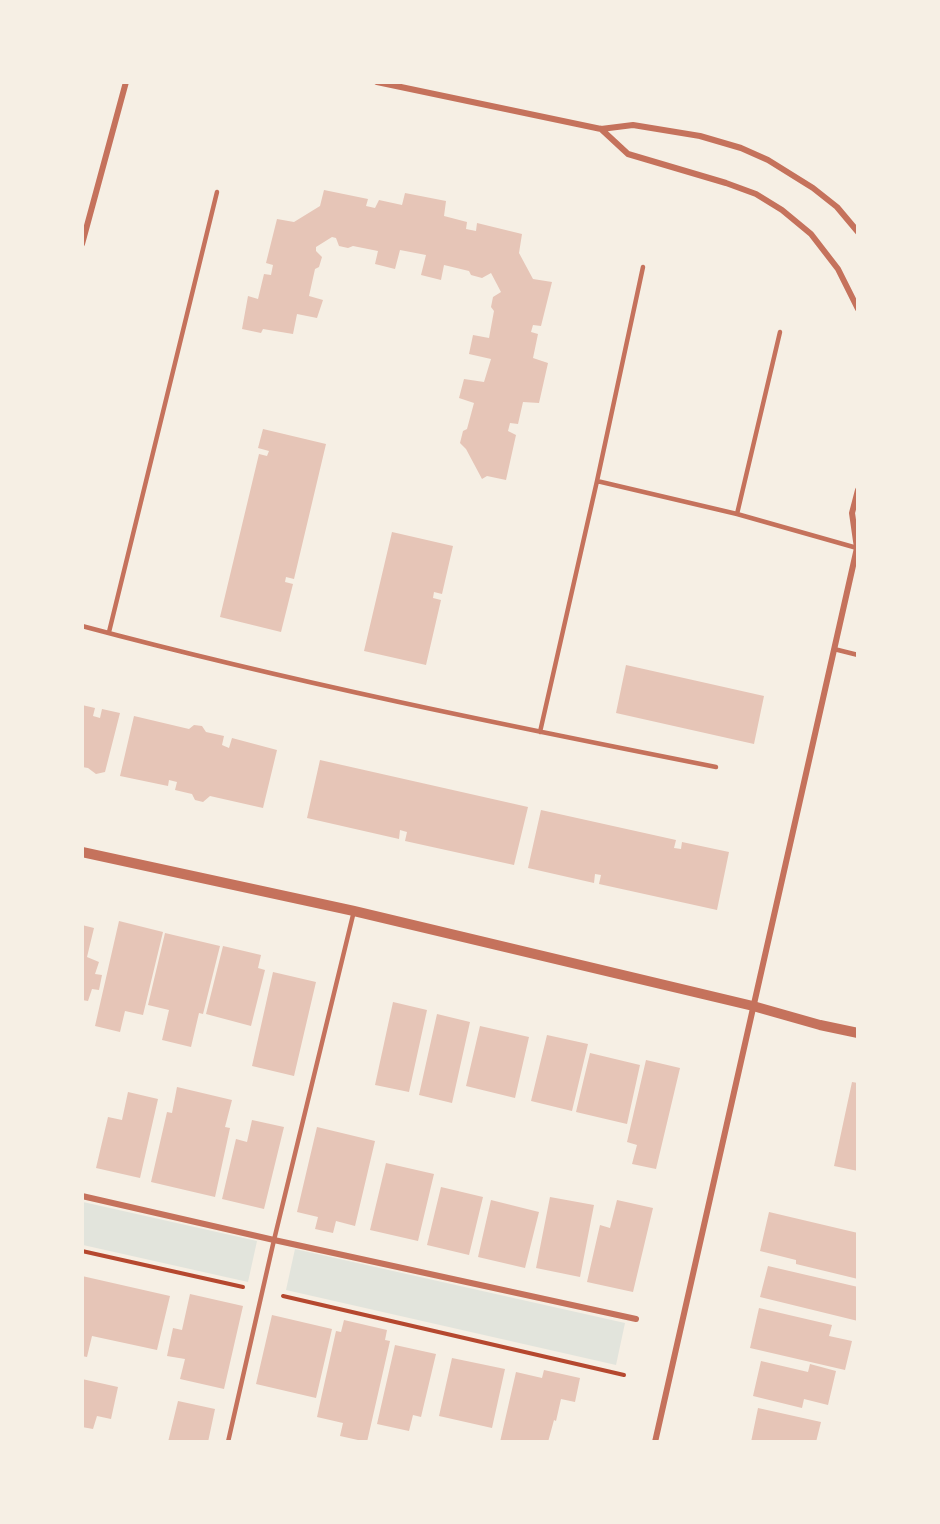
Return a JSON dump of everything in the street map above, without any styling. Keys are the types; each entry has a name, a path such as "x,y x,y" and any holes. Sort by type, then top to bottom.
{"street":[{"path":"82,244 126,82"},
{"path":"377,82 601,129 633,125 699,135 741,148 768,160 813,188 837,207 858,232"},
{"path":"601,129 628,154 726,183 756,194 783,210 812,234 838,269 858,309"},
{"path":"655,1442 857,547 852,513 858,490"},
{"path":"82,852 354,911 858,1033"},
{"path":"82,1196 636,1319"}],"lane":[{"path":"109,632 217,192"},
{"path":"540,732 644,267"},
{"path":"736,514 780,332"},
{"path":"597,481 736,514 857,547"},
{"path":"82,626 191,654 540,732 716,767"},
{"path":"834,649 858,655"},
{"path":"228,1442 274,1240 354,911"}],"path":[{"path":"82,1251 624,1375"}],"shaded area":[{"path":"83,1202 257,1241 248,1282 83,1245"},
{"path":"295,1249 625,1323 616,1365 286,1290"}],"building":[{"path":"324,190 368,199 366,206 375,208 379,200 402,205 405,193 446,201 444,216 467,222 466,229 476,231 477,223 522,234 519,253 533,279 552,282 541,326 533,325 531,332 538,334 533,358 548,363 539,403 523,402 518,424 510,423 508,431 516,435 506,480 487,476 482,479 466,449 460,443 463,431 467,429 474,403 459,398 464,379 484,382 491,359 469,354 473,335 489,338 494,311 491,307 493,297 501,292 491,273 482,278 471,275 469,271 444,265 441,280 421,275 426,255 400,250 395,269 375,264 378,251 339,246 336,238 332,237 316,247 316,251 322,257 319,267 315,269 309,296 323,300 317,318 297,314 293,334 263,329 261,333 242,329 248,296 258,299 264,274 271,275 273,265 266,263 277,219 294,222 320,206"},
{"path":"263,429 326,444 294,579 286,577 285,582 293,584 281,632 220,617 259,454 267,456 269,451 258,448"},
{"path":"392,532 453,546 442,594 434,592 433,598 441,600 426,665 364,651"},
{"path":"626,665 764,696 754,744 616,713"},
{"path":"82,705 95,708 93,716 100,718 102,709 120,713 105,772 96,774 82,767"},
{"path":"134,716 189,729 194,725 202,726 206,732 224,736 222,745 229,748 232,738 277,750 263,808 210,796 203,802 195,800 192,794 175,790 177,782 169,780 168,786 120,776"},
{"path":"320,760 528,807 514,865 405,841 407,832 400,830 399,839 307,818"},
{"path":"541,810 676,840 674,848 681,849 682,842 729,852 717,910 599,884 601,875 595,874 594,883 528,868"},
{"path":"119,921 163,932 143,1015 125,1011 120,1032 95,1026"},
{"path":"82,925 94,928 87,957 99,962 95,974 102,975 99,990 92,989 88,1001 82,1000"},
{"path":"165,933 220,946 203,1014 199,1013 191,1047 162,1040 169,1010 148,1005"},
{"path":"223,946 261,955 258,968 265,970 251,1026 206,1014"},
{"path":"273,972 316,982 294,1076 252,1066"},
{"path":"393,1002 427,1010 409,1092 375,1085"},
{"path":"437,1014 470,1022 452,1103 419,1095"},
{"path":"480,1026 529,1037 515,1098 466,1086"},
{"path":"547,1035 588,1044 572,1111 531,1101"},
{"path":"590,1053 640,1065 627,1124 576,1112"},
{"path":"646,1060 680,1068 656,1169 632,1164 637,1145 627,1142"},
{"path":"852,1082 858,1083 858,1171 834,1166"},
{"path":"177,1087 232,1100 225,1127 230,1128 215,1197 151,1182 167,1112 172,1113"},
{"path":"128,1092 158,1099 140,1178 96,1168 108,1117 122,1120"},
{"path":"252,1120 284,1127 264,1209 222,1199 236,1139 247,1142"},
{"path":"317,1127 375,1141 355,1226 336,1221 333,1233 315,1229 318,1217 297,1212"},
{"path":"386,1163 434,1174 418,1241 370,1230"},
{"path":"441,1187 483,1197 469,1255 427,1245"},
{"path":"550,1197 594,1205 580,1277 536,1268"},
{"path":"491,1200 539,1212 525,1268 478,1257"},
{"path":"617,1200 653,1208 633,1292 587,1282 600,1225 610,1228"},
{"path":"769,1212 858,1233 858,1279 796,1264 796,1260 760,1251"},
{"path":"768,1266 858,1287 858,1321 760,1297"},
{"path":"82,1276 170,1296 157,1350 92,1336 87,1357 82,1356"},
{"path":"190,1294 243,1306 224,1389 180,1379 185,1359 167,1356 173,1328 182,1330"},
{"path":"759,1308 832,1325 829,1336 852,1341 845,1370 750,1348"},
{"path":"272,1315 332,1329 316,1398 256,1384"},
{"path":"344,1320 387,1330 385,1340 390,1341 367,1442 340,1436 343,1423 317,1417 336,1331 341,1332"},
{"path":"395,1345 436,1354 421,1417 413,1415 409,1431 377,1424"},
{"path":"452,1358 505,1369 492,1428 439,1416"},
{"path":"761,1361 808,1372 810,1364 836,1371 828,1405 804,1399 802,1408 753,1396"},
{"path":"544,1370 580,1378 575,1402 561,1399 548,1442 500,1442 516,1372 542,1378"},
{"path":"82,1379 118,1387 111,1419 97,1416 93,1429 82,1427"},
{"path":"178,1401 215,1409 208,1442 168,1442"},
{"path":"758,1408 821,1422 816,1442 751,1442"}]}
